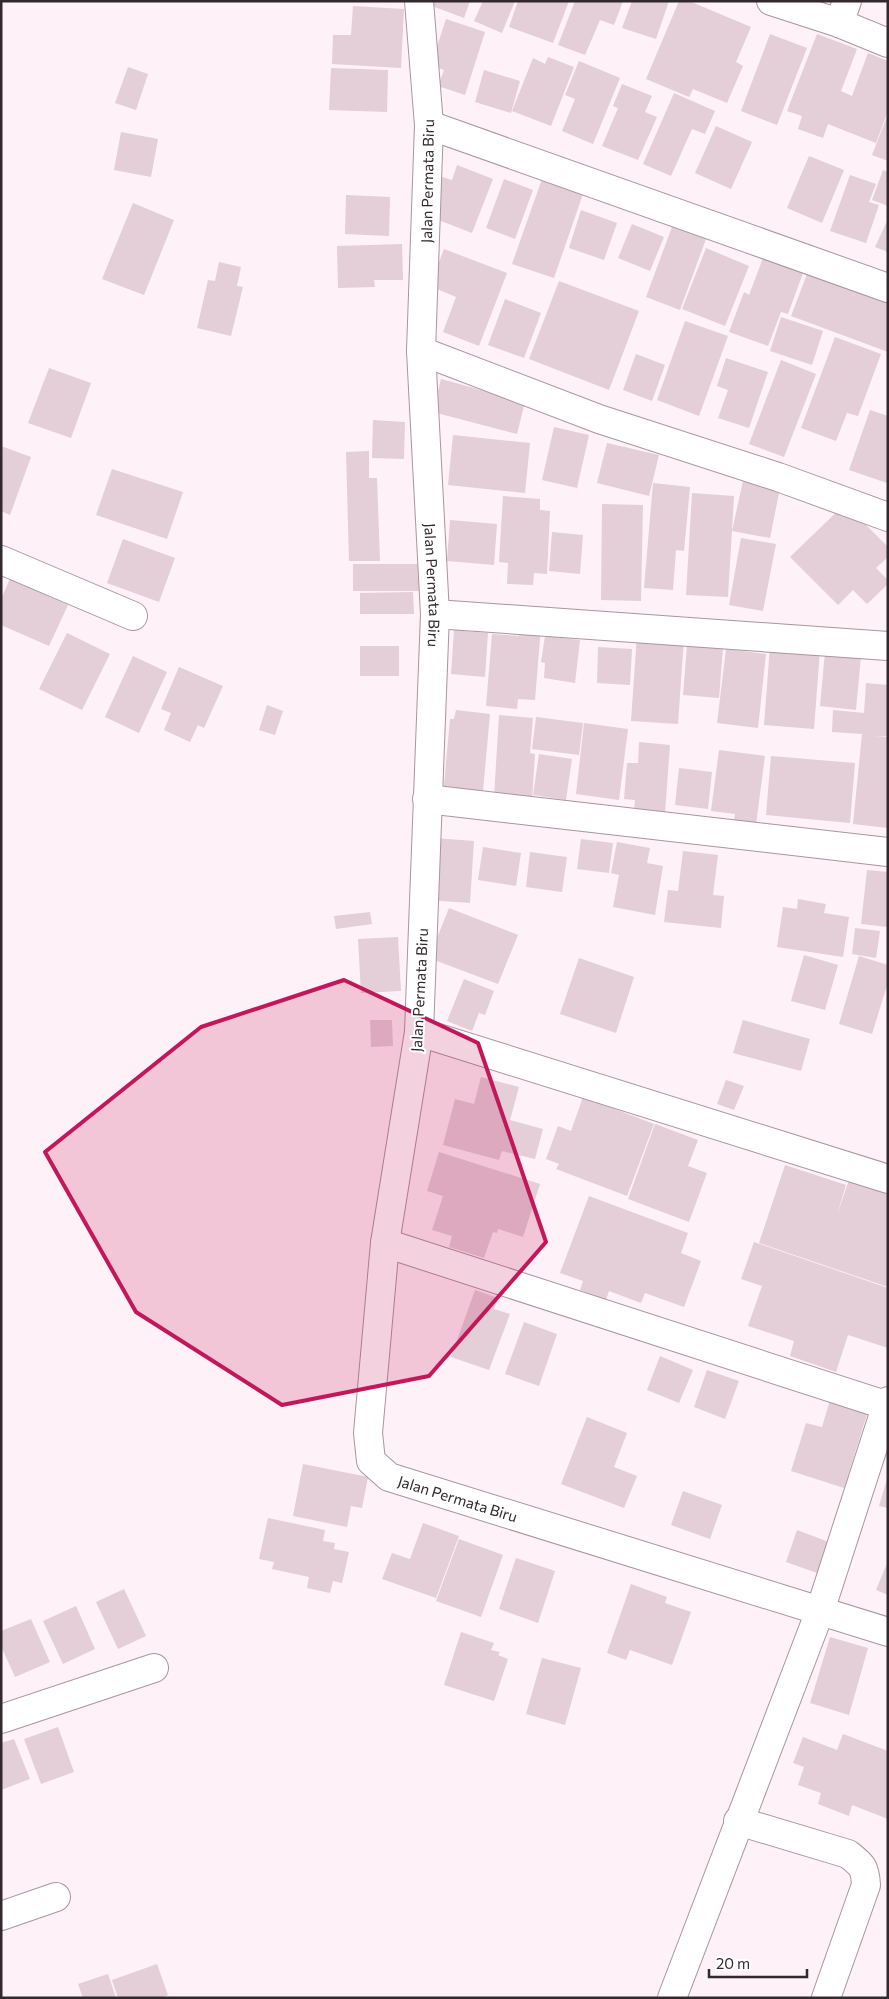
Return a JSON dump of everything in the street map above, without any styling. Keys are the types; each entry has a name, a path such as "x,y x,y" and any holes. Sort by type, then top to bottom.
{"street":[{"name":"Jalan Permata Biru","path":"419,1 429,125 421,352 435,614 419,1032 385,1243 368,1434 371,1461 389,1477 888,1632"},
{"path":"770,1 843,12 888,44"},
{"path":"429,125 888,288"},
{"path":"421,352 599,419 778,477 888,518"},
{"path":"1,560 133,616"},
{"path":"435,614 888,646"},
{"path":"427,799 888,852"},
{"path":"419,1032 888,1179"},
{"path":"385,1243 887,1404 820,1611 738,1821 672,1998"},
{"path":"1,1719 154,1668"},
{"path":"738,1821 848,1854 862,1865 866,1873 866,1885 826,1998"},
{"path":"1,1916 56,1898"}],"highlighted area":[{"path":"344,980 478,1043 546,1242 429,1376 282,1405 136,1312 45,1152 201,1027"}],"building":[{"path":"419,1 470,1 464,18"},
{"path":"483,1 515,1 502,33 474,21"},
{"path":"518,1 569,1 553,43 509,27"},
{"path":"575,1 623,1 614,25 600,20 585,55 558,45"},
{"path":"632,1 669,1 656,39 622,28"},
{"path":"679,1 689,1 751,27 736,62 743,66 727,103 693,89 689,97 646,79"},
{"path":"353,6 404,9 401,68 332,64 333,35 351,35"},
{"path":"446,19 485,32 465,95 438,86 444,70 431,65"},
{"path":"770,34 807,48 777,125 741,111"},
{"path":"817,34 857,49 841,91 852,96 868,53 888,61 888,111 876,143 828,124 823,138 798,129 802,116 787,111"},
{"path":"548,57 574,67 551,126 512,111 533,58 545,64"},
{"path":"579,61 620,78 593,144 562,131 575,99 565,95"},
{"path":"128,67 148,74 136,110 115,103"},
{"path":"331,68 388,70 387,112 329,110"},
{"path":"484,70 520,81 511,113 475,102"},
{"path":"622,84 652,96 645,112 657,117 638,160 602,146 618,108 613,106"},
{"path":"674,93 715,111 705,134 692,129 671,176 643,164"},
{"path":"888,114 888,161 872,155"},
{"path":"716,126 752,142 731,189 695,173"},
{"path":"121,132 158,139 151,177 114,170"},
{"path":"809,156 844,170 822,223 787,208"},
{"path":"457,165 493,179 472,233 428,216 442,177 452,180"},
{"path":"883,170 888,172 888,206 872,200"},
{"path":"850,175 876,184 869,202 879,205 866,243 830,231"},
{"path":"504,179 533,190 515,239 486,228"},
{"path":"542,179 583,194 554,278 512,264"},
{"path":"346,195 390,197 389,236 345,234"},
{"path":"133,203 174,220 144,295 102,279"},
{"path":"581,210 617,223 604,260 569,248"},
{"path":"888,219 888,252 875,247"},
{"path":"632,224 664,237 650,271 618,258"},
{"path":"672,227 706,239 680,310 646,297"},
{"path":"402,244 403,280 374,280 375,287 338,288 337,246"},
{"path":"706,248 749,266 725,326 682,309"},
{"path":"444,249 507,273 479,346 443,332 456,297 430,286"},
{"path":"763,258 803,273 788,314 781,312 768,346 729,332 744,292 749,295"},
{"path":"219,262 241,267 237,286 243,287 231,336 197,328 208,280 215,281"},
{"path":"809,269 888,299 888,352 791,316"},
{"path":"559,281 639,311 609,390 529,359"},
{"path":"505,299 541,313 524,358 488,345"},
{"path":"781,317 823,331 812,365 770,351"},
{"path":"685,321 728,336 699,416 657,400"},
{"path":"835,337 881,354 858,416 847,413 836,441 801,428"},
{"path":"636,354 665,365 652,401 623,390"},
{"path":"726,358 768,372 749,428 718,418 728,390 717,386"},
{"path":"781,360 816,374 784,457 749,444"},
{"path":"49,368 91,383 71,438 28,423"},
{"path":"441,379 525,402 517,434 433,412"},
{"path":"870,410 888,416 887,483 849,470"},
{"path":"373,420 405,422 404,459 372,458"},
{"path":"554,427 589,435 577,488 542,480"},
{"path":"453,435 530,443 525,493 448,485"},
{"path":"607,443 659,455 649,496 597,483"},
{"path":"1,446 31,457 10,515 1,511"},
{"path":"369,451 369,478 377,478 380,561 349,561 346,452"},
{"path":"112,469 183,492 167,539 96,515"},
{"path":"743,481 780,488 770,538 732,531"},
{"path":"653,483 690,487 684,551 676,550 673,590 644,588"},
{"path":"692,493 734,496 728,597 686,595"},
{"path":"503,496 540,499 540,510 550,511 547,574 534,573 533,585 507,584 508,563 499,562"},
{"path":"602,504 643,505 641,601 601,600"},
{"path":"845,504 888,547 888,557 876,568 888,580 888,584 867,604 853,590 838,605 790,557"},
{"path":"450,520 497,524 494,565 447,561"},
{"path":"552,532 583,535 580,574 549,571"},
{"path":"741,538 776,544 763,611 729,605"},
{"path":"123,539 175,558 159,602 107,583"},
{"path":"353,564 419,564 419,591 353,591"},
{"path":"10,579 68,605 49,646 1,625 1,599"},
{"path":"413,592 414,614 360,614 360,593"},
{"path":"520,626 541,627 535,700 518,699 517,709 486,706 492,634 519,636"},
{"path":"454,630 488,633 485,677 451,674"},
{"path":"67,633 110,654 82,710 39,689"},
{"path":"637,635 684,638 678,724 631,721"},
{"path":"545,636 580,640 575,683 544,678 545,663 541,662"},
{"path":"687,645 723,648 719,698 683,695"},
{"path":"360,646 399,646 399,676 360,676"},
{"path":"770,646 820,650 814,729 764,725"},
{"path":"598,647 632,649 630,685 597,683"},
{"path":"726,649 766,654 758,728 717,723"},
{"path":"825,652 861,656 856,710 820,706"},
{"path":"133,656 167,672 139,733 105,717"},
{"path":"179,667 223,686 204,728 198,725 190,742 164,730 171,713 161,709"},
{"path":"866,683 888,685 888,736 876,736 888,737 888,828 853,824 862,734 832,732 833,710 864,713"},
{"path":"267,705 283,711 275,735 259,730"},
{"path":"456,710 490,714 483,791 466,789 465,798 443,796 450,719 454,719"},
{"path":"499,715 533,718 530,753 535,754 532,800 494,797"},
{"path":"536,717 583,723 579,755 532,749"},
{"path":"584,723 628,729 619,800 576,794"},
{"path":"639,742 670,745 665,813 634,810 635,800 624,799 627,763 638,763"},
{"path":"719,750 765,756 755,832 733,829 735,814 711,811"},
{"path":"539,754 572,759 566,800 533,795"},
{"path":"771,756 855,763 850,823 766,815"},
{"path":"679,768 712,772 708,809 675,805"},
{"path":"434,838 474,841 470,903 428,900"},
{"path":"581,839 613,843 609,873 577,869"},
{"path":"617,842 650,848 647,863 663,866 655,915 613,907 619,875 611,873"},
{"path":"483,847 521,853 516,886 478,880"},
{"path":"683,851 718,855 713,895 724,896 721,928 664,922 668,890 678,891"},
{"path":"530,852 567,857 562,892 526,887"},
{"path":"867,870 888,872 888,927 861,924"},
{"path":"798,899 826,904 824,913 849,917 843,957 777,947 783,907 797,909"},
{"path":"449,908 518,935 498,984 429,958"},
{"path":"370,912 372,924 336,929 334,916"},
{"path":"855,928 880,931 876,958 852,954"},
{"path":"398,937 401,991 361,993 358,939"},
{"path":"804,955 838,965 825,1010 791,1001"},
{"path":"859,956 888,965 888,982 872,1034 839,1024"},
{"path":"579,958 634,977 616,1033 560,1014"},
{"path":"464,979 494,991 485,1015 479,1013 472,1031 447,1021"},
{"path":"370,1020 392,1020 393,1046 371,1047"},
{"path":"743,1020 810,1039 801,1071 733,1053"},
{"path":"481,1077 519,1087 510,1120 543,1129 535,1159 502,1151 499,1160 443,1145 455,1099 474,1104"},
{"path":"726,1080 744,1086 734,1110 717,1104"},
{"path":"583,1097 654,1124 627,1196 556,1169 559,1164 546,1159 558,1126 571,1131"},
{"path":"655,1124 698,1140 688,1166 707,1173 689,1222 628,1199"},
{"path":"439,1152 540,1184 523,1237 498,1229 497,1233 493,1232 484,1258 449,1247 452,1236 432,1230 443,1196 427,1191"},
{"path":"785,1165 846,1185 837,1215 849,1180 888,1194 888,1287 759,1243"},
{"path":"589,1196 688,1233 681,1253 701,1261 684,1307 645,1293 641,1303 609,1291 606,1300 580,1290 583,1281 560,1273"},
{"path":"754,1242 888,1288 888,1348 848,1335 836,1372 790,1356 794,1341 748,1326 762,1286 741,1279"},
{"path":"475,1290 498,1298 494,1309 510,1314 489,1370 451,1357"},
{"path":"524,1322 557,1334 539,1386 505,1374"},
{"path":"660,1356 693,1370 679,1403 647,1390"},
{"path":"707,1370 739,1381 725,1419 694,1407"},
{"path":"830,1400 868,1411 844,1488 791,1471 806,1423 822,1427"},
{"path":"587,1417 627,1433 614,1467 637,1476 624,1508 561,1484"},
{"path":"303,1464 368,1477 362,1508 351,1506 347,1527 293,1516"},
{"path":"888,1479 888,1508 879,1506"},
{"path":"683,1491 722,1505 710,1539 671,1525"},
{"path":"268,1518 325,1530 323,1541 335,1543 334,1549 349,1552 342,1583 333,1581 330,1593 307,1588 309,1577 272,1569 274,1562 259,1559"},
{"path":"423,1523 459,1536 436,1598 382,1579 392,1553 410,1559"},
{"path":"797,1530 829,1542 817,1573 786,1562"},
{"path":"459,1539 503,1555 481,1617 436,1601"},
{"path":"516,1558 555,1571 538,1623 499,1609"},
{"path":"888,1561 888,1595 876,1590"},
{"path":"631,1584 667,1597 665,1603 691,1612 672,1665 630,1650 626,1660 607,1653"},
{"path":"124,1589 146,1636 118,1649 96,1602"},
{"path":"76,1606 95,1649 63,1664 43,1621"},
{"path":"31,1619 50,1662 15,1677 1,1646 1,1631"},
{"path":"461,1632 494,1643 491,1650 500,1652 498,1655 508,1659 494,1701 444,1685"},
{"path":"830,1637 868,1648 849,1715 810,1703"},
{"path":"542,1658 581,1668 565,1725 526,1714"},
{"path":"58,1727 74,1772 41,1784 24,1739"},
{"path":"843,1734 888,1751 888,1819 852,1805 849,1816 818,1804 821,1793 798,1785 804,1767 793,1763 803,1737 837,1750"},
{"path":"14,1739 30,1779 1,1790 1,1743"},
{"path":"157,1964 168,1995 161,1998 118,1998 112,1980"},
{"path":"108,1974 116,1998 83,1998 78,1984"}]}
